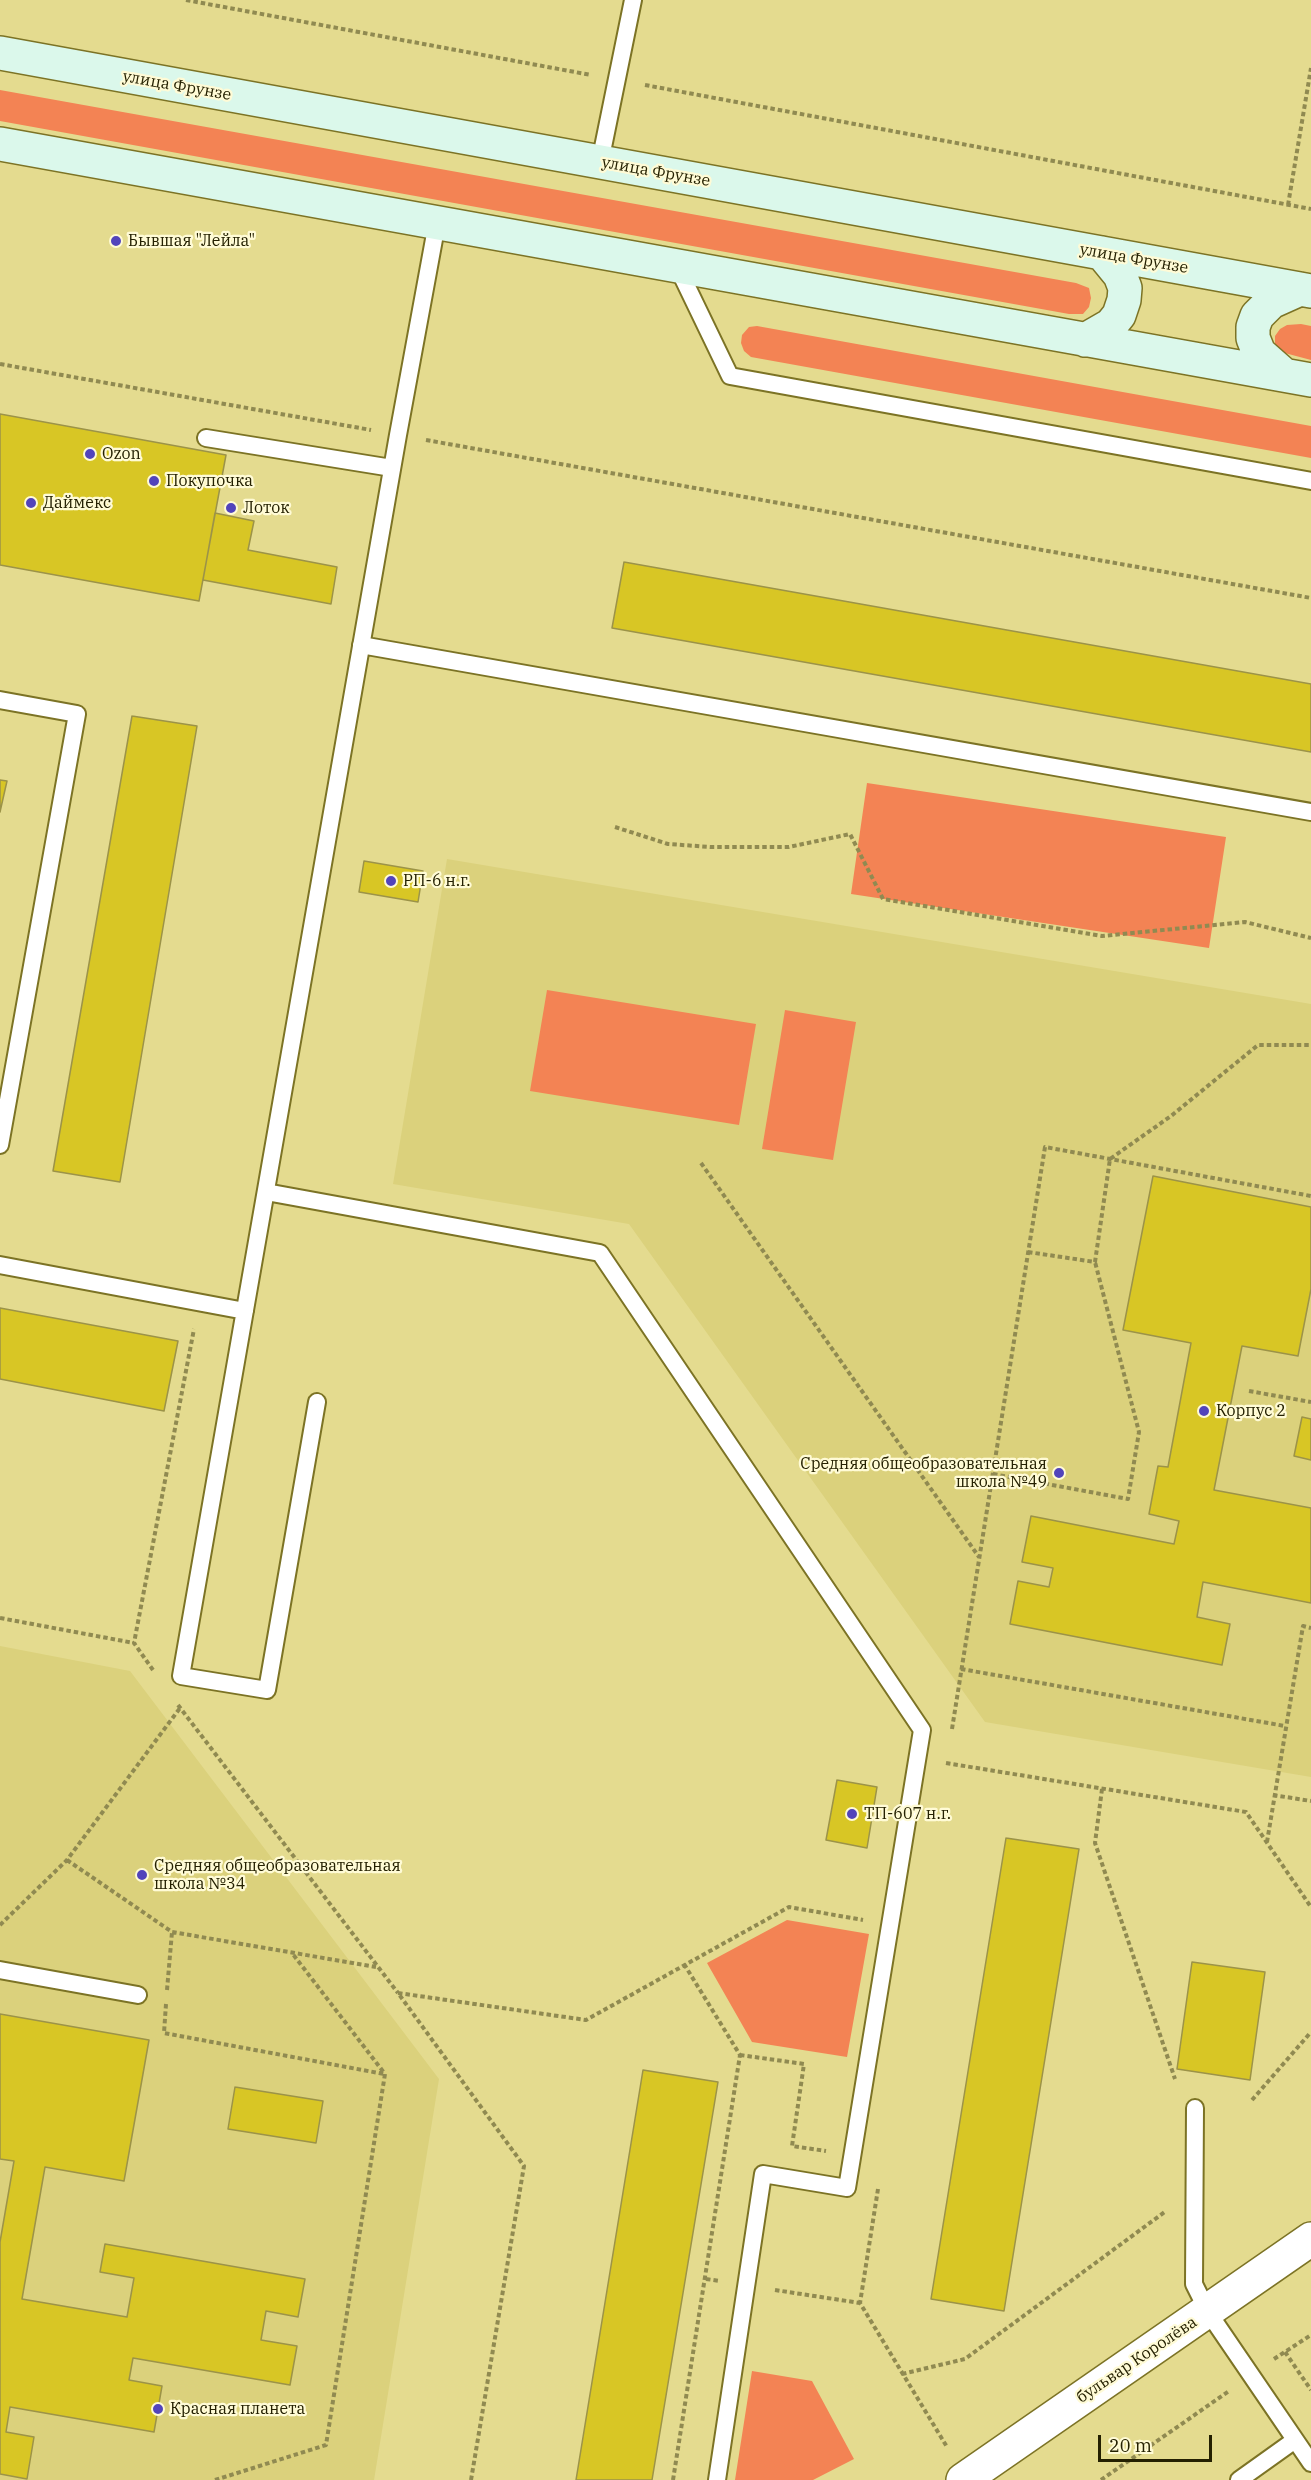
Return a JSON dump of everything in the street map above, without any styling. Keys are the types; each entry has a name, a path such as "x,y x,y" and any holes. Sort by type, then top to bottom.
{"main road":[{"name":"улица Фрунзе","path":"0,53 1306,290"},
{"path":"0,144 1297,378"},
{"path":"1085,340 1111,325 1119,315 1124,300 1125,288 1120,275 1102,253"},
{"path":"1297,378 1259,353 1253,338 1253,327 1257,316 1271,302 1306,290"}],"street":[{"name":"бульвар Королёва","path":"957,2467 1208,2312 1311,2239"}],"lane":[{"path":"600,162 633,0"},
{"path":"317,1402 267,1690 181,1676 392,468 437,223"},
{"path":"677,266 730,376 1311,481"},
{"path":"206,438 392,468"},
{"path":"362,645 1311,812"},
{"path":"0,700 77,714 0,1145"},
{"path":"266,1192 600,1253 922,1730 847,2188 763,2174 717,2480"},
{"path":"0,1265 245,1311"},
{"path":"0,1970 138,1995"},
{"path":"1195,2108 1194,2284 1208,2312 1311,2463"},
{"path":"1239,2480 1295,2440"}],"path":[{"path":"186,0 1311,209"},
{"path":"1288,205 1311,68"},
{"path":"0,364 1311,598"},
{"path":"615,827 668,844 711,847 789,846 850,834 883,899 1102,936 1245,922 1311,938"},
{"path":"993,1474 1128,1499 1139,1432 1095,1262 1110,1159 1171,1116 1258,1045 1311,1045"},
{"path":"950,1740 1045,1147 1311,1196"},
{"path":"701,1163 979,1558"},
{"path":"1028,1252 1095,1262"},
{"path":"1249,1391 1311,1402"},
{"path":"0,1618 134,1643"},
{"path":"1267,1842 1273,1795 1303,1626 1311,1628"},
{"path":"961,1669 1285,1726"},
{"path":"0,1925 67,1860 180,1708"},
{"path":"945,1774 948,1751"},
{"path":"946,1763 1246,1812 1311,1907"},
{"path":"1102,1789 1095,1843 1175,2079"},
{"path":"1273,1795 1311,1801"},
{"path":"67,1860 172,1932 377,1967"},
{"path":"471,2480 524,2166 398,1993 586,2020 789,1907 890,1925"},
{"path":"172,1932 164,2033 385,2074"},
{"path":"215,2480 326,2445 385,2074 292,1953"},
{"path":"674,2480 740,2055 684,1964"},
{"path":"1252,2100 1311,2032"},
{"path":"740,2055 804,2064 792,2146 883,2160 860,2303 957,2467"},
{"path":"902,2374 965,2359 1174,2205"},
{"path":"706,2279 860,2303"},
{"path":"1101,2480 1311,2335"},
{"path":"1285,2352 1311,2390"}],"shaded area":[{"path":"0,90 1076,283 1089,288 1091,298 1089,307 1083,314 1069,314 0,121"},
{"path":"1287,325 1311,326 1311,360 1281,352 1275,345 1275,336 1280,329"},
{"path":"757,326 1311,426 1311,458 751,357 744,351 741,343 742,335 749,327"},
{"path":"867,783 1226,837 1209,948 851,894"},
{"name":"Средняя общеобразовательная школа №49","path":"447,859 1311,1004 1311,1777 985,1722 629,1224 393,1184"},
{"path":"547,990 756,1024 739,1125 530,1091"},
{"path":"785,1010 856,1022 833,1160 762,1149"},
{"name":"Средняя общеобразовательная школа №34","path":"0,1646 130,1671 439,2079 374,2480 0,2480"},
{"path":"787,1920 869,1934 847,2057 752,2042 707,1963"},
{"path":"752,2371 812,2381 854,2459 813,2480 735,2480"}],"building":[{"path":"0,414 226,455 199,601 0,565"},
{"path":"215,513 254,521 248,550 337,567 331,604 203,580"},
{"path":"624,562 1311,684 1311,752 612,628"},
{"path":"132,716 197,726 120,1182 53,1171"},
{"path":"0,780 7,781 0,812"},
{"name":"РП-6 н.г.","path":"364,861 423,871 418,902 359,892"},
{"name":"Корпус 2","path":"1153,1176 1311,1207 1311,1289 1298,1356 1242,1346 1214,1490 1311,1508 1311,1603 1203,1582 1197,1617 1230,1624 1222,1665 1010,1624 1018,1581 1049,1587 1053,1568 1022,1562 1031,1516 1174,1544 1179,1521 1149,1514 1158,1466 1168,1467 1191,1343 1123,1330"},
{"path":"0,1308 178,1341 164,1411 0,1379"},
{"name":"Корпус 2","path":"1302,1417 1311,1419 1311,1460 1294,1456"},
{"name":"ТП-607 н.г.","path":"837,1780 877,1787 867,1848 826,1840"},
{"path":"1006,1838 1079,1849 1004,2311 931,2299"},
{"path":"1192,1962 1265,1972 1250,2080 1177,2069"},
{"path":"0,2014 149,2040 124,2181 45,2167 22,2299 127,2317 134,2278 100,2272 105,2244 305,2279 298,2317 266,2311 261,2340 297,2346 290,2385 133,2358 129,2380 162,2386 154,2432 10,2407 6,2432 34,2437 27,2479 0,2474 0,2242 14,2161 0,2159"},
{"path":"643,2070 718,2082 652,2480 576,2480"},
{"path":"235,2087 323,2101 316,2143 228,2129"}],"place":[{"name":"Бывшая \"Лейла\"","path":"116,241"},
{"name":"Ozon","path":"90,454"},
{"name":"Покупочка","path":"154,481"},
{"name":"Даймекс","path":"31,503"},
{"name":"Лоток","path":"231,508"},
{"name":"РП-6 н.г.","path":"391,881"},
{"name":"Корпус 2","path":"1204,1411"},
{"name":"Средняя общеобразовательная школа №49","path":"1059,1473"},
{"name":"ТП-607 н.г.","path":"852,1814"},
{"name":"Средняя общеобразовательная школа №34","path":"142,1875"},
{"name":"Красная планета","path":"158,2409"}]}
